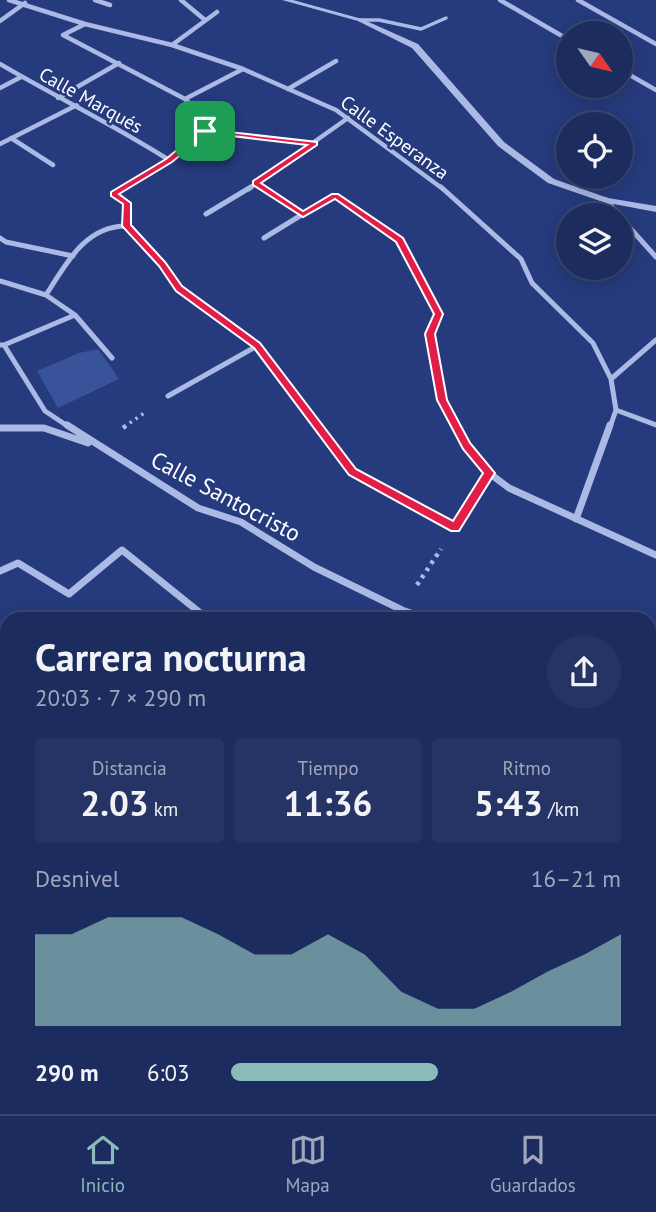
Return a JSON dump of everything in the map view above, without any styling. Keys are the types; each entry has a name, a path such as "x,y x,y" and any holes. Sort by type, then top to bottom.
{"street":[{"name":"Calle Esperanza","path":"9,0 243,69 348,118 430,177 521,260 532,283 593,343 611,379 616,410"},
{"path":"95,0 110,5"},
{"path":"181,0 205,20"},
{"path":"285,0 360,20 415,46 501,144 551,181 606,200 656,209"},
{"path":"500,0 556,32"},
{"path":"578,0 656,44"},
{"path":"0,21 25,3"},
{"path":"172,46 217,12"},
{"path":"85,24 63,35 185,99 194,107 191,124 205,131 169,160 114,194 127,203 126,226"},
{"path":"288,89 336,61"},
{"name":"Calle Marqués","path":"0,64 58,99 78,104 169,160"},
{"path":"58,99 119,64"},
{"path":"185,99 243,69"},
{"path":"0,88 21,77"},
{"path":"634,77 656,90"},
{"path":"0,144 78,104"},
{"path":"206,214 236,198 348,118"},
{"path":"11,138 53,165"},
{"path":"256,183 303,214"},
{"path":"264,238 335,195 400,240 439,314 430,334 442,400 466,446 489,473 509,488 656,555"},
{"path":"46,295 73,256 99,230 114,224 126,226 162,264 179,288 257,346 352,472 395,497"},
{"path":"633,231 656,257"},
{"path":"0,238 6,242 73,256"},
{"path":"0,281 46,295 75,314 112,358"},
{"path":"2,345 75,314"},
{"path":"611,379 656,340"},
{"name":"Calle Santocristo","path":"2,345 45,411 98,446 198,508 241,522 314,567 408,612"},
{"path":"168,396 257,346"},
{"path":"576,519 616,410 656,425"},
{"path":"0,428 44,428 98,446"},
{"path":"455,528 489,473"},
{"path":"0,571 18,563 69,594 122,550 199,612"}],"lane":[{"path":"360,20 379,20 421,29 446,18"}],"path":[{"path":"205,131 314,144"},
{"path":"98,446 168,396"},
{"path":"402,610 455,528"}],"shaded area":[{"path":"98,349 119,379 58,408 37,371 79,353"}],"route":[{"path":"205,131 314,144 256,183 303,214 335,195 400,240 406,257 439,314 430,334 442,400 466,446 489,473 455,528 352,472 257,346 179,288 162,264 126,226 127,203 114,194 169,160 205,131"}]}
